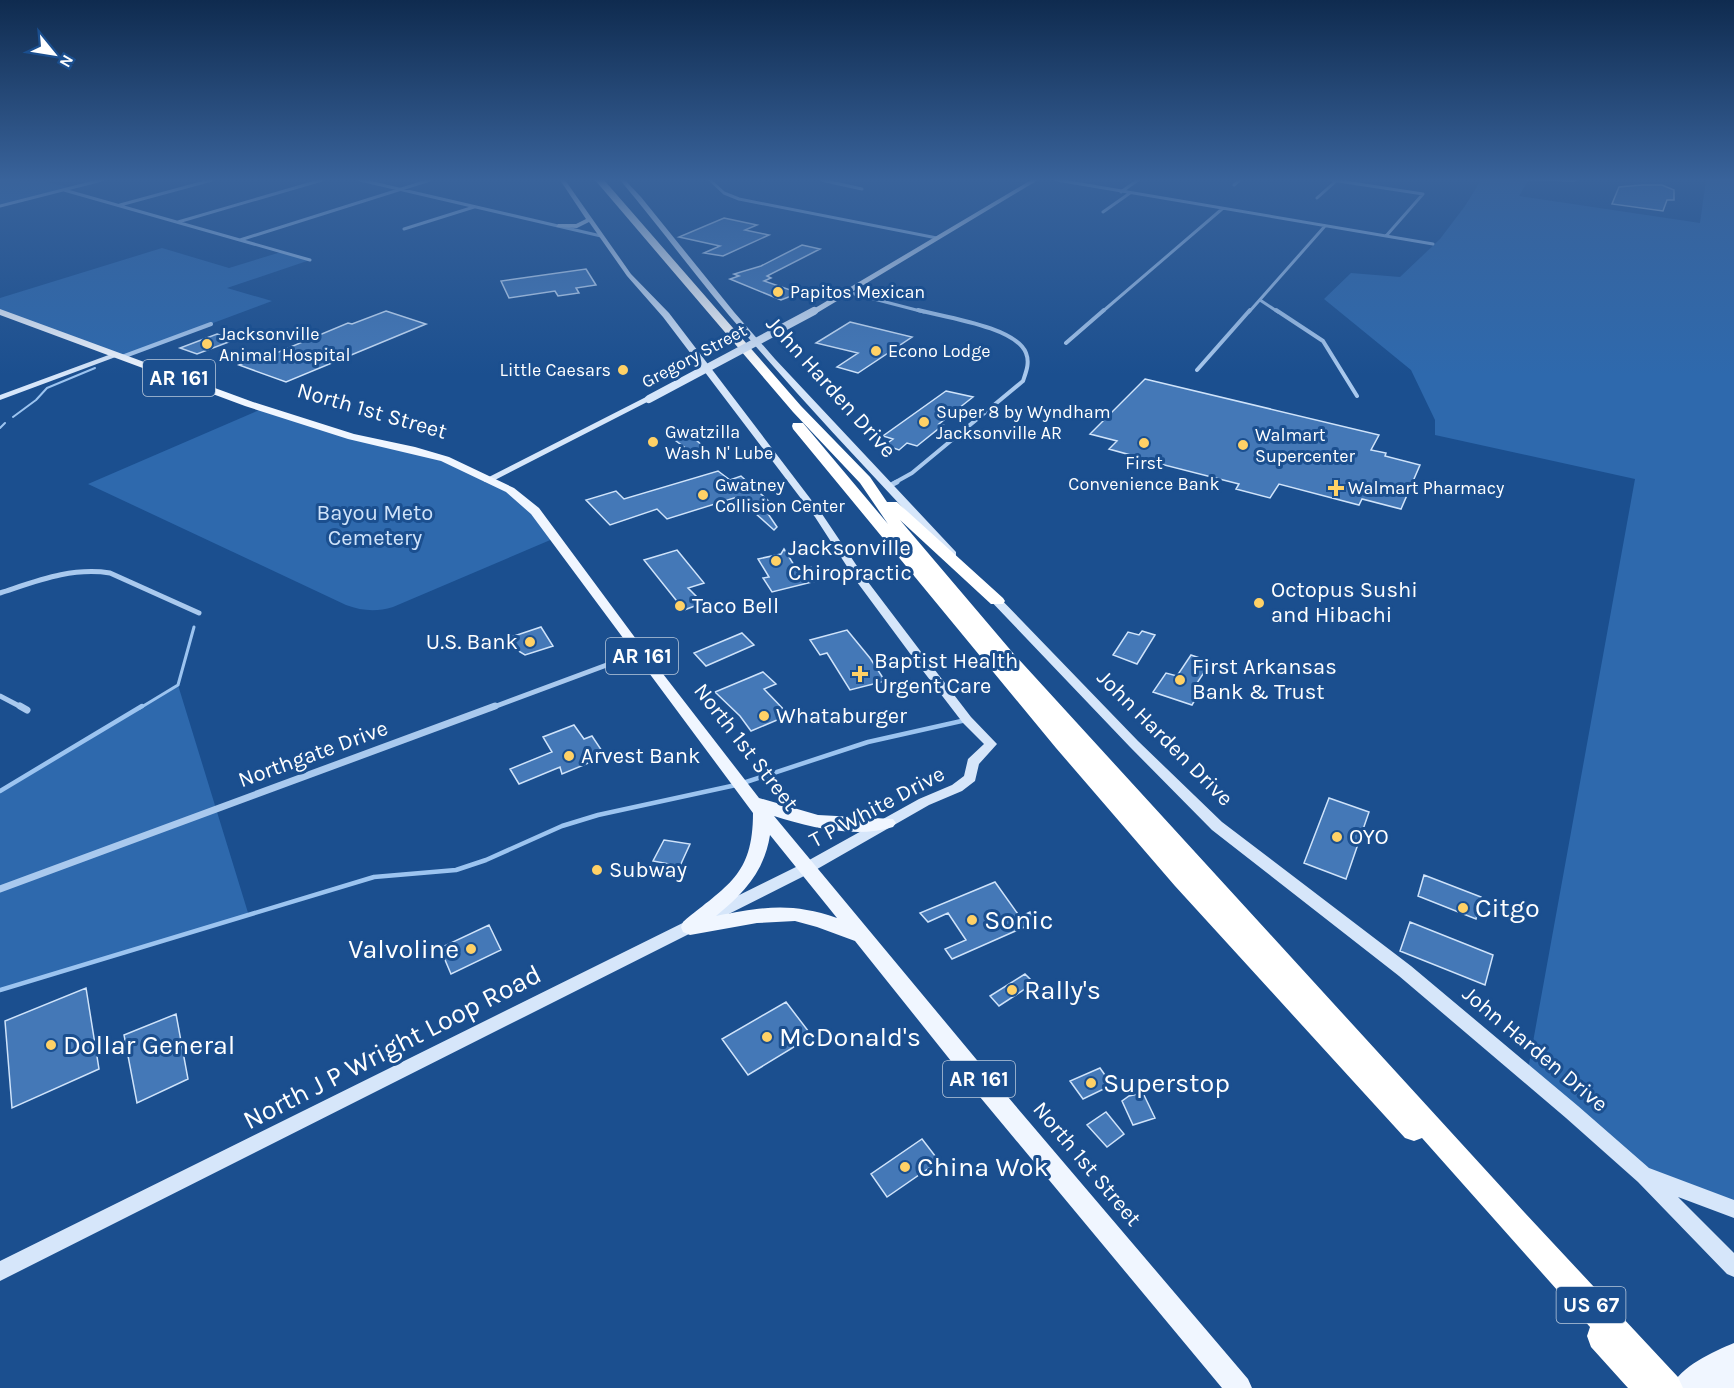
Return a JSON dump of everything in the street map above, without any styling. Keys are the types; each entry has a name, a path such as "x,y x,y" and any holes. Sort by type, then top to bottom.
{"highway":[{"name":"US 67","path":"646,245 1078,760 1183,880 1510,1226 1667,1388"},
{"name":"US 67","path":"655,245 797,409 865,480 898,528 1007,657 1510,1226 1649,1388"},
{"path":"865,480 997,601"}],"main road":[{"name":"T P White Drive","path":"607,245 629,275 666,315 819,516 861,580 967,720 991,744 973,762 970,778 957,788 924,802 807,868"},
{"name":"John Harden Drive","path":"678,245 748,332 889,486 1134,744 1217,826 1405,971 1644,1176 1734,1267"},
{"name":"Gregory Street","path":"488,480 649,399 814,311 926,245"},
{"name":"North 1st Street","path":"0,312 246,402 352,437 428,453 521,497 536,511 639,653 757,807 1239,1388"},
{"path":"0,398 120,356"},
{"path":"690,927 749,875 759,854 763,837 757,807 825,824 856,826 887,823"},
{"name":"North J P Wright Loop Road","path":"0,1271 807,868"},
{"path":"690,927 774,914 793,914 809,916 861,935"},
{"path":"1644,1176 1734,1209"},
{"path":"1690,1383 1734,1356"},
{"path":"1690,1383 1734,1384"}],"street":[{"path":"257,245 310,260"},
{"path":"1066,343 1180,245"},
{"path":"1197,370 1309,245"},
{"path":"847,292 999,331 1024,347 1029,366 1023,381 912,473 889,486"},
{"path":"1260,300 1323,341 1357,396"},
{"path":"120,356 211,324"},
{"path":"0,593 64,573 100,571 110,573 199,613"},
{"name":"Northgate Drive","path":"0,889 639,653"},
{"path":"0,696 27,710"}],"green space":[{"path":"1434,245 1734,245 1734,1212 1644,1176 1527,1075 1635,479 1435,435 1435,420 1411,370 1324,299 1351,273 1400,277"},
{"path":"162,248 229,268 281,252 310,260 227,288 272,301 122,357 0,312 0,298"},
{"name":"Bayou Meto Cemetery","path":"264,408 352,437 415,450 510,490 555,538 393,607 364,610 346,605 88,484"},
{"path":"178,685 249,916 0,990 0,791"}],"building":[{"path":"714,245 748,245 723,256 704,253 720,246"},
{"path":"802,245 820,249 767,276 771,278 764,281 799,293 781,300 730,279 739,276 734,274 761,266"},
{"path":"586,269 596,285 576,288 579,293 558,296 555,291 509,298 501,281"},
{"path":"386,311 426,324 286,382 239,365 258,357 262,359 348,323 352,324"},
{"path":"850,322 912,337 858,373 837,367 858,353 816,343"},
{"name":"Jacksonville Animal Hospital","path":"217,334 234,340 197,354 180,348"},
{"name":"Walmart Supercenter","path":"1145,379 1379,435 1371,450 1420,465 1401,509 1362,499 1359,505 1279,484 1270,498 1236,489 1239,484 1149,461 1146,464 1130,460 1134,456 1109,449 1117,441 1090,434"},
{"name":"Super 8 by Wyndham Jacksonville AR","path":"946,391 973,397 939,424 943,425 917,446 907,443 899,450 885,445 893,439 883,436"},
{"path":"683,430 705,448 691,452 668,435"},
{"name":"Gwatney Collision Center","path":"718,471 730,480 741,476 771,503 762,505 777,527 774,530 737,497 667,519 657,509 610,525 586,500 616,491 624,499"},
{"path":"784,549 797,570 811,567 820,580 772,592 763,578 769,577 758,559 781,554"},
{"path":"677,550 704,583 688,588 703,603 684,610 644,560"},
{"name":"U.S. Bank","path":"541,627 553,646 525,655 512,647 508,638"},
{"path":"847,630 885,681 850,690 827,653 820,655 810,640"},
{"path":"1142,631 1155,635 1137,664 1113,655 1128,632 1139,635"},
{"path":"742,633 754,645 706,666 694,653"},
{"name":"First Arkansas Bank & Trust","path":"1191,655 1211,662 1197,683 1203,686 1192,705 1153,692 1166,673 1177,676"},
{"path":"763,672 776,684 764,689 789,715 751,731 740,716 715,692"},
{"name":"Arvest Bank","path":"574,725 584,739 592,736 602,751 595,753 598,759 562,774 560,767 519,784 510,769 552,752 543,737"},
{"name":"OYO","path":"1329,798 1369,812 1346,879 1304,863"},
{"path":"664,840 690,844 680,866 653,861"},
{"name":"Citgo","path":"1424,875 1481,897 1476,919 1418,896"},
{"name":"Sonic","path":"995,882 1020,917 1030,912 1036,922 952,959 945,949 966,940 948,913 928,922 920,913"},
{"name":"Citgo","path":"1410,922 1493,955 1485,985 1400,951"},
{"name":"Valvoline","path":"489,925 501,950 451,974 440,948"},
{"name":"Rally's","path":"1025,974 1034,983 999,1006 990,996"},
{"name":"Dollar General","path":"86,988 99,1069 12,1108 5,1021"},
{"name":"McDonald's","path":"786,1002 812,1036 748,1075 722,1039"},
{"path":"176,1014 188,1079 137,1103 124,1035"},
{"name":"Superstop","path":"1100,1068 1112,1085 1083,1099 1070,1081"},
{"path":"1143,1093 1155,1118 1133,1125 1122,1101 1129,1096"},
{"path":"1106,1112 1124,1134 1107,1147 1087,1125"},
{"name":"China Wok","path":"922,1139 939,1161 887,1197 871,1174"}],"waterway":[{"path":"13,417 36,400 47,388 95,368"},
{"path":"0,428 5,423"},
{"path":"140,708 178,685 194,627"},
{"path":"0,791 142,706"},
{"path":"743,783 868,742 966,720"},
{"path":"0,990 374,877 456,870 486,860 562,826 598,815 736,785"}],"place":[{"name":"Papitos Mexican","path":"778,292"},
{"name":"Jacksonville Animal Hospital","path":"207,344"},
{"name":"Econo Lodge","path":"876,351"},
{"name":"Little Caesars","path":"623,370"},
{"name":"Super 8 by Wyndham Jacksonville AR","path":"924,422"},
{"name":"Gwatzilla Wash N' Lube","path":"653,442"},
{"name":"First Convenience Bank","path":"1144,443"},
{"name":"Walmart Supercenter","path":"1243,445"},
{"name":"Walmart Pharmacy","path":"1336,488"},
{"name":"Gwatney Collision Center","path":"703,495"},
{"name":"Jacksonville Chiropractic","path":"776,561"},
{"name":"Octopus Sushi and Hibachi","path":"1259,603"},
{"name":"Taco Bell","path":"680,606"},
{"name":"U.S. Bank","path":"530,642"},
{"name":"Baptist Health Urgent Care","path":"860,674"},
{"name":"First Arkansas Bank & Trust","path":"1180,680"},
{"name":"Whataburger","path":"764,716"},
{"name":"Arvest Bank","path":"569,756"},
{"name":"OYO","path":"1337,837"},
{"name":"Subway","path":"597,870"},
{"name":"Citgo","path":"1463,908"},
{"name":"Sonic","path":"972,920"},
{"name":"Valvoline","path":"471,949"},
{"name":"Rally's","path":"1012,990"},
{"name":"McDonald's","path":"767,1037"},
{"name":"Dollar General","path":"51,1045"},
{"name":"Superstop","path":"1091,1083"},
{"name":"China Wok","path":"905,1167"}]}
